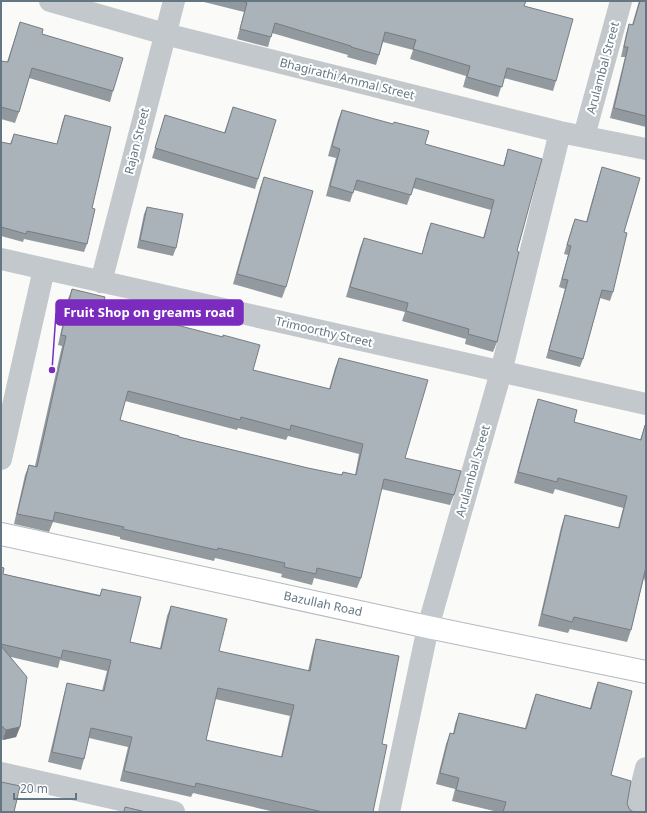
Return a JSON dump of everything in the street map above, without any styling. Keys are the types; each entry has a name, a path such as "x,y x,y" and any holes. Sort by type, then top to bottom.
{"main road":[{"name":"Bazullah Road","path":"1,534 428,627 646,672"}],"street":[{"name":"Bhagirathi Ammal Street","path":"50,1 165,34 560,132 646,149"},
{"name":"Rajan Street","path":"101,282 174,1"},
{"name":"Arulambal Street","path":"584,136 621,1"},
{"name":"Arulambal Street","path":"389,812 428,627 501,372 560,132"},
{"name":"Trimoorthy Street","path":"1,259 646,404"},
{"path":"1,459 44,269"},
{"path":"635,812 646,768"},
{"path":"1,773 174,812"}],"building":[{"path":"242,1 526,1 524,6 573,19 556,81 507,68 502,87 467,77 470,66 413,49 416,40 385,32 379,55 275,23 271,37 240,29 247,3"},
{"path":"640,1 646,1 646,116 614,108 628,47 624,47 629,24 633,25"},
{"path":"20,22 43,29 42,34 123,58 113,91 32,68 19,112 1,107 1,61 8,62"},
{"path":"233,107 276,120 258,179 155,148 165,115 225,133"},
{"path":"342,110 393,124 394,122 429,131 425,144 504,166 508,149 542,159 517,251 519,252 497,342 468,334 469,329 406,311 408,303 350,287 364,238 422,254 431,223 484,238 494,200 416,178 411,195 357,180 353,193 330,186 340,149 332,146"},
{"path":"65,115 111,127 92,208 95,209 87,244 27,231 26,234 1,227 1,142 11,144 14,134 57,144"},
{"path":"602,167 640,178 624,232 627,233 613,292 602,290 583,359 549,350 568,280 562,279 571,246 567,245 575,219 587,222"},
{"path":"264,177 313,191 286,287 237,274"},
{"path":"147,207 183,214 176,248 140,240"},
{"path":"72,289 105,297 103,306 260,345 253,370 330,389 339,358 428,380 405,458 461,471 454,495 384,479 361,578 317,568 316,574 284,567 285,563 218,548 217,550 55,512 53,521 17,514 29,465 37,467 66,336 61,335","holes":["128,391 240,420 241,417 290,430 291,425 363,444 356,475 343,472 342,475 308,468 179,437 120,420"]},
{"path":"538,399 577,410 574,422 641,440 646,425 646,567 631,630 574,617 572,622 542,614 565,515 619,528 627,496 558,478 557,482 518,472"},
{"path":"1,567 4,568 3,574 100,596 102,589 141,597 130,642 161,649 171,606 227,619 219,651 310,671 316,639 399,656 382,744 387,745 373,812 323,812 196,783 195,787 124,771 132,737 91,728 84,759 52,752 67,683 104,691 111,660 63,650 61,658 1,644","holes":["218,688 294,705 282,757 206,740"]},
{"path":"1,646 27,677 20,727 6,730 1,725"},
{"path":"598,682 632,691 611,775 631,781 627,804 630,810 634,812 503,812 506,802 456,790 459,778 440,773 450,733 454,734 459,713 526,729 536,694 591,709"},
{"path":"1,782 20,786 14,812 1,812"},
{"path":"125,807 146,812 124,812"}],"place":[{"name":"Fruit Shop on greams road","path":"52,370"}]}
